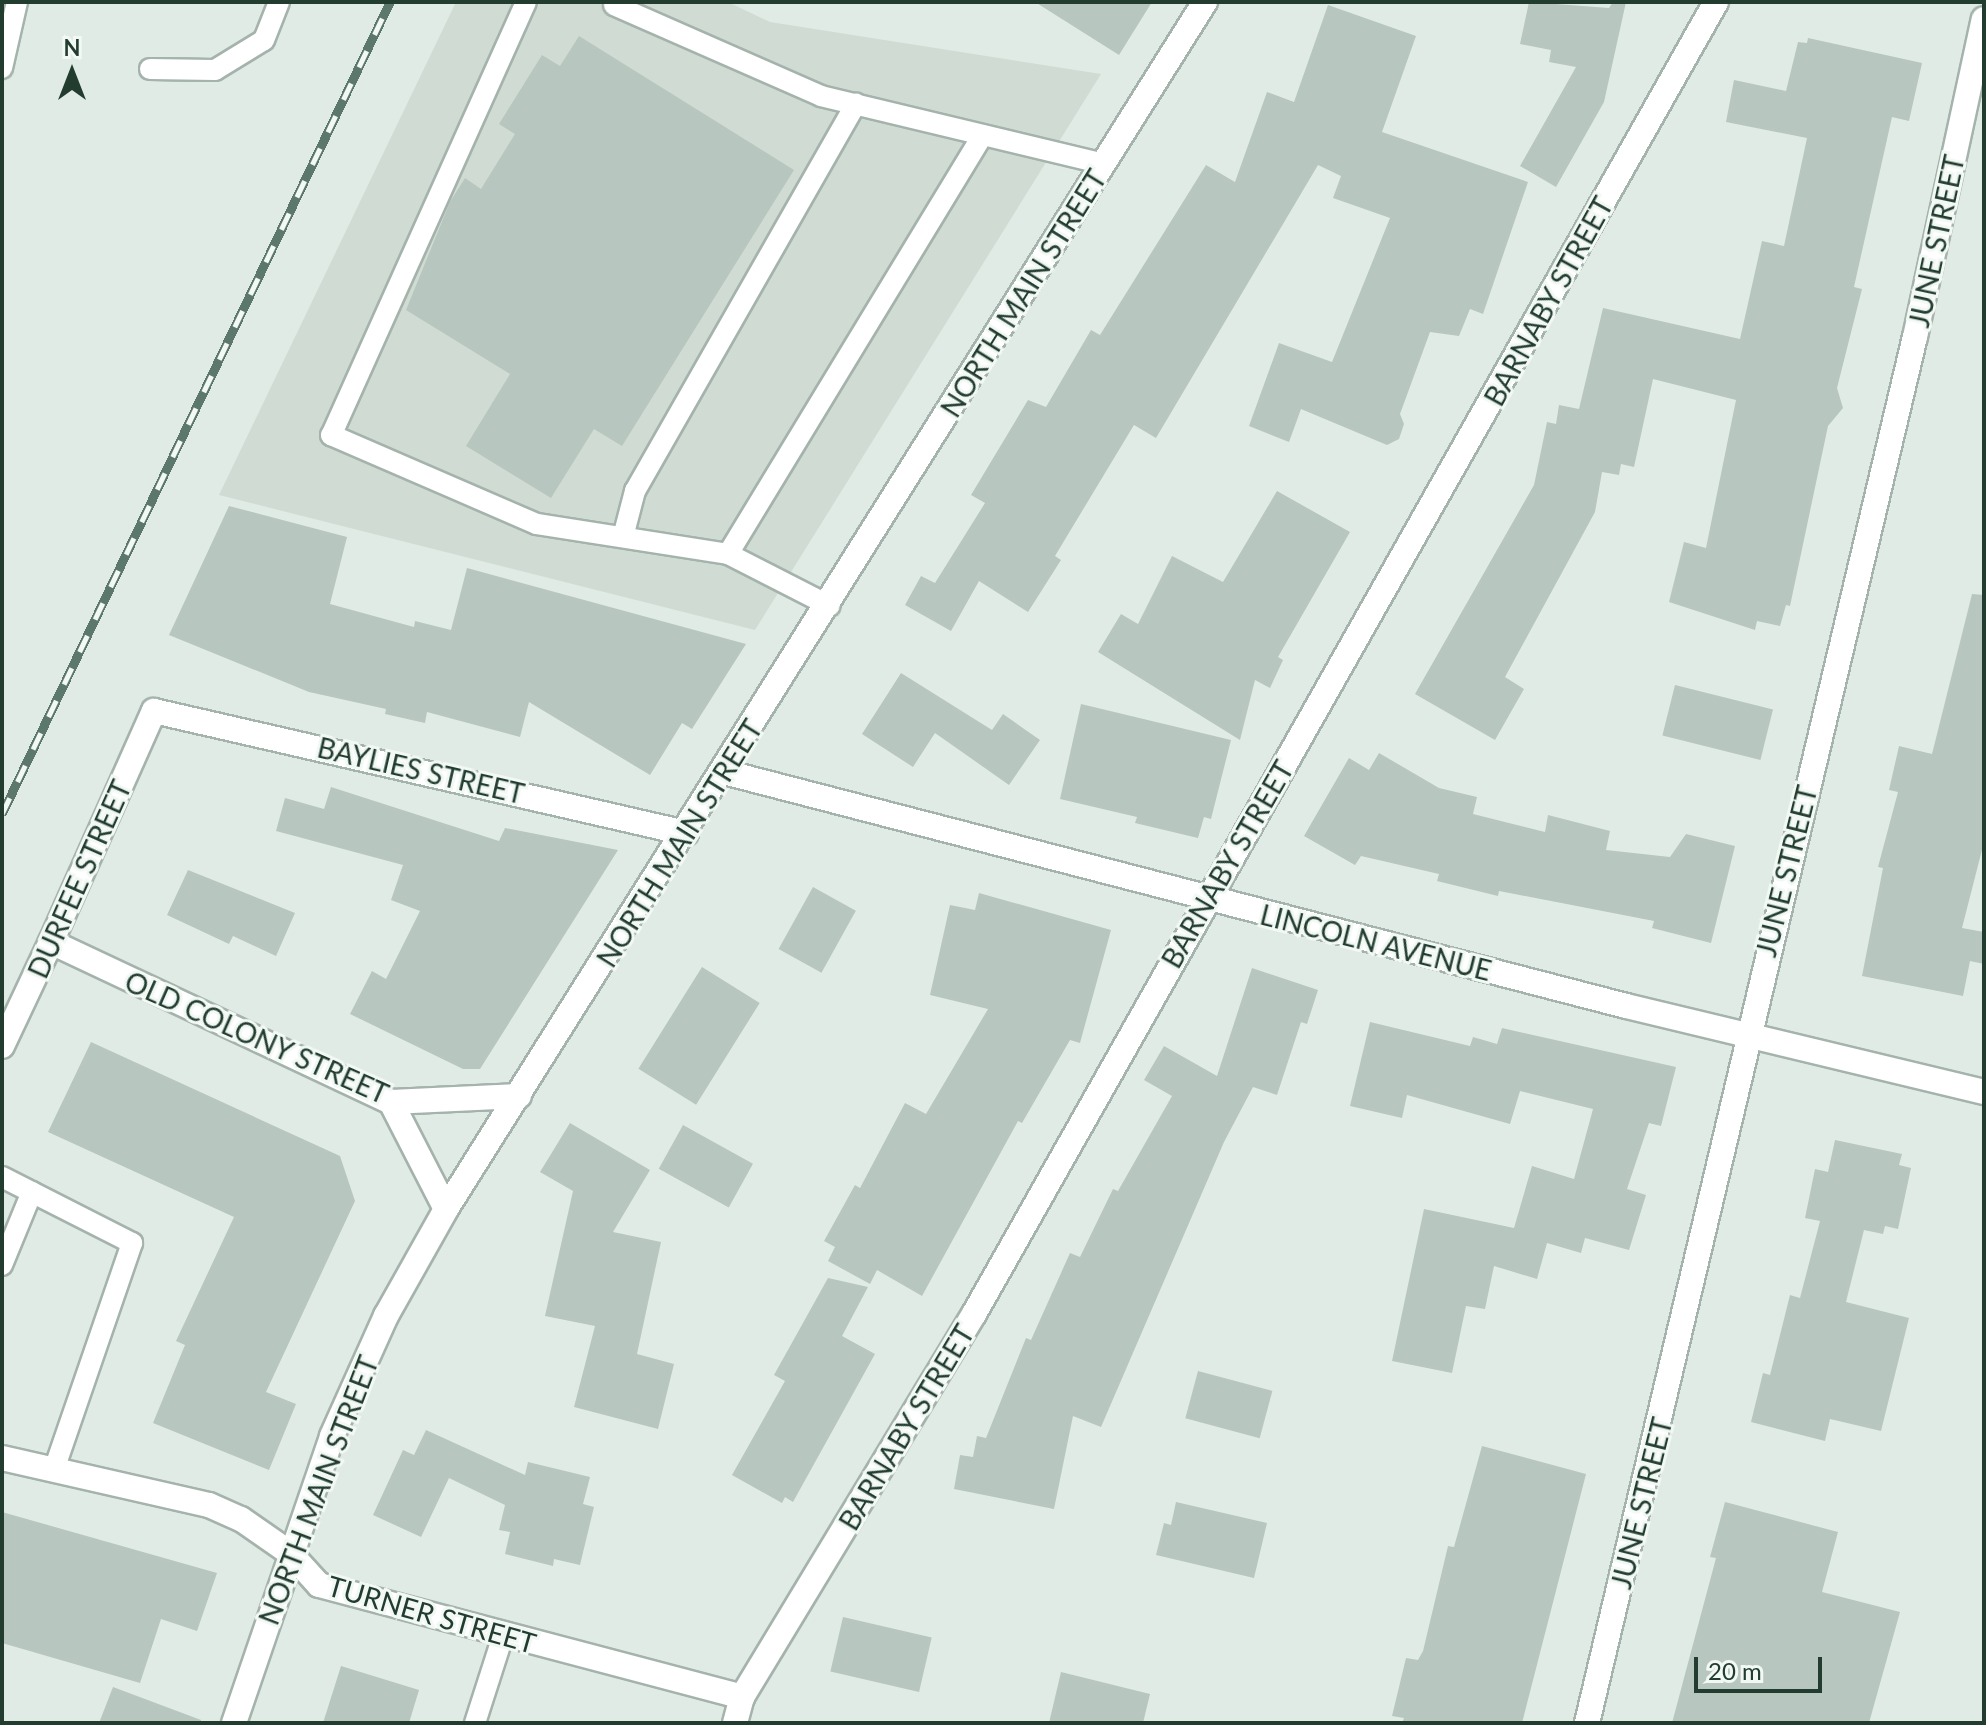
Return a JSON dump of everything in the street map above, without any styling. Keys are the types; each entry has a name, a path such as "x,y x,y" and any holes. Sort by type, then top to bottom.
{"street":[{"name":"NORTH MAIN STREET","path":"234,1723 332,1436 386,1316 446,1209 830,606 1205,2"},
{"name":"BARNABY STREET","path":"735,1723 742,1697 974,1314 1716,2"},
{"name":"JUNE STREET","path":"1587,1723 1702,1249 1747,1036 1915,337 1984,19"},
{"name":"BAYLIES STREET","path":"154,711 686,833"},
{"name":"DURFEE STREET","path":"2,1046 154,711"},
{"name":"LINCOLN AVENUE","path":"724,772 1206,899 1747,1036 1984,1092"},
{"name":"OLD COLONY STREET","path":"51,942 391,1102 519,1096"},
{"path":"391,1102 446,1209"},
{"name":"TURNER STREET","path":"2,1458 209,1505 241,1519 290,1553 319,1585 742,1697"}],"lane":[{"path":"2,68 17,2"},
{"path":"150,69 215,70 264,40 279,2"},
{"path":"526,2 331,435 537,524 728,554 830,606"},
{"path":"614,5 821,96 1104,164"},
{"path":"623,537 635,491 856,104"},
{"path":"728,554 983,135"},
{"path":"2,1177 132,1243 54,1470"},
{"path":"2,1265 32,1192"},
{"path":"475,1723 503,1636"}],"shaded area":[{"path":"456,2 728,2 770,22 1101,74 755,630 219,495"}],"building":[{"path":"1035,2 1152,2 1119,55"},
{"path":"1529,2 1609,8 1613,2 1626,2 1604,102 1556,187 1520,166 1576,67 1549,62 1551,50 1520,44"},
{"path":"1328,5 1416,36 1382,132 1528,182 1483,314 1470,309 1459,336 1430,332 1400,414 1404,424 1399,439 1387,445 1301,409 1289,442 1249,426 1279,343 1332,362 1390,218 1333,198 1341,176 1318,165 1156,438 1134,425 1055,556 1061,560 1028,612 979,581 951,631 905,605 921,576 935,583 985,503 971,495 1028,400 1046,407 1091,330 1100,335 1206,165 1235,182 1267,92 1294,102"},
{"path":"579,36 794,170 622,446 594,429 551,498 466,446 510,374 406,310 450,202 465,178 481,189 515,134 499,124 542,55 560,66"},
{"path":"1808,38 1922,63 1909,121 1892,117 1854,287 1862,289 1837,388 1843,408 1828,426 1790,606 1786,605 1780,626 1757,621 1755,630 1669,602 1684,542 1706,548 1736,400 1653,379 1634,467 1621,464 1619,475 1602,472 1595,512 1505,677 1524,689 1495,740 1415,694 1534,485 1547,422 1556,424 1559,405 1579,409 1603,308 1740,339 1762,241 1784,246 1807,138 1726,122 1734,80 1786,91 1798,42 1807,43"},
{"path":"1277,491 1350,532 1278,657 1283,660 1270,688 1255,680 1240,740 1098,652 1121,614 1138,624 1172,556 1223,582"},
{"path":"229,506 347,537 330,604 414,627 415,621 451,630 467,568 746,644 692,729 682,723 650,775 529,702 520,737 427,712 425,723 385,714 386,709 309,692 169,635"},
{"path":"1972,594 1984,595 1984,842 1962,928 1984,932 1984,964 1970,961 1963,996 1862,976 1883,868 1878,867 1898,792 1889,790 1899,746 1932,754"},
{"path":"901,673 992,730 1003,714 1040,740 1009,785 935,733 913,767 862,734"},
{"path":"1675,685 1773,709 1760,760 1662,735"},
{"path":"1081,704 1231,740 1211,819 1204,817 1198,838 1135,823 1137,817 1060,799"},
{"path":"1379,753 1439,788 1477,797 1473,814 1545,832 1548,815 1610,831 1606,850 1670,857 1686,834 1735,846 1711,943 1652,928 1654,921 1499,891 1498,896 1437,881 1439,874 1361,856 1355,865 1304,836 1349,758 1369,770"},
{"path":"331,787 499,841 505,828 618,850 480,1069 463,1069 350,1014 372,971 386,979 420,911 391,900 403,865 276,831 285,798 324,809"},
{"path":"188,870 295,913 276,956 233,936 229,944 167,915"},
{"path":"813,887 856,911 821,973 779,949"},
{"path":"979,893 1111,930 1080,1043 1070,1040 1022,1123 1018,1121 922,1296 877,1270 870,1284 828,1261 835,1247 824,1241 855,1185 860,1188 905,1103 926,1114 988,1009 930,995 950,905 975,910"},
{"path":"702,967 760,1003 696,1105 638,1069"},
{"path":"1252,968 1318,990 1307,1024 1301,1022 1277,1095 1253,1087 1224,1142 1101,1427 1073,1416 1054,1509 954,1489 960,1455 973,1457 977,1436 986,1438 1026,1338 1031,1340 1070,1253 1080,1257 1113,1189 1118,1191 1172,1096 1144,1080 1164,1046 1217,1076"},
{"path":"1370,1022 1470,1046 1473,1037 1497,1044 1502,1028 1676,1067 1661,1126 1649,1123 1627,1189 1646,1195 1629,1250 1585,1238 1581,1253 1547,1243 1537,1279 1494,1266 1485,1309 1466,1306 1452,1373 1392,1361 1424,1209 1514,1228 1532,1166 1574,1179 1593,1109 1520,1091 1510,1124 1407,1095 1402,1118 1350,1106"},
{"path":"91,1042 340,1156 355,1201 266,1392 296,1404 269,1470 153,1423 185,1345 176,1341 234,1217 48,1132"},
{"path":"570,1123 650,1170 613,1232 661,1242 637,1354 674,1364 658,1429 574,1407 595,1326 545,1316 573,1191 540,1172"},
{"path":"683,1125 753,1164 729,1208 659,1169"},
{"path":"1835,1140 1902,1154 1899,1165 1911,1168 1898,1229 1885,1226 1883,1234 1864,1230 1846,1302 1909,1318 1881,1431 1830,1419 1825,1441 1751,1422 1763,1373 1770,1375 1790,1295 1800,1298 1820,1221 1805,1218 1815,1169 1828,1172"},
{"path":"828,1278 868,1287 842,1336 875,1354 793,1502 785,1497 782,1503 732,1475 785,1381 774,1375"},
{"path":"1198,1371 1272,1391 1260,1438 1185,1418"},
{"path":"426,1430 525,1475 528,1462 590,1477 583,1504 594,1507 580,1565 554,1559 553,1566 505,1554 510,1532 499,1530 505,1505 449,1478 421,1537 373,1515 403,1450 414,1455"},
{"path":"1482,1446 1586,1474 1522,1723 1402,1723 1404,1718 1392,1716 1406,1658 1418,1660 1423,1651 1448,1546 1454,1547"},
{"path":"1176,1502 1267,1523 1254,1578 1156,1555 1164,1523 1171,1525"},
{"path":"1725,1502 1838,1532 1822,1592 1900,1612 1869,1723 1672,1723 1716,1558 1710,1557"},
{"path":"2,1512 217,1573 197,1631 161,1619 140,1683 2,1643"},
{"path":"843,1617 932,1637 919,1692 830,1672"},
{"path":"341,1666 419,1690 409,1723 323,1723"},
{"path":"1061,1672 1150,1694 1143,1723 1049,1723"},
{"path":"113,1687 201,1720 201,1723 99,1723"}],"railway":[{"path":"2,814 390,2"}]}
